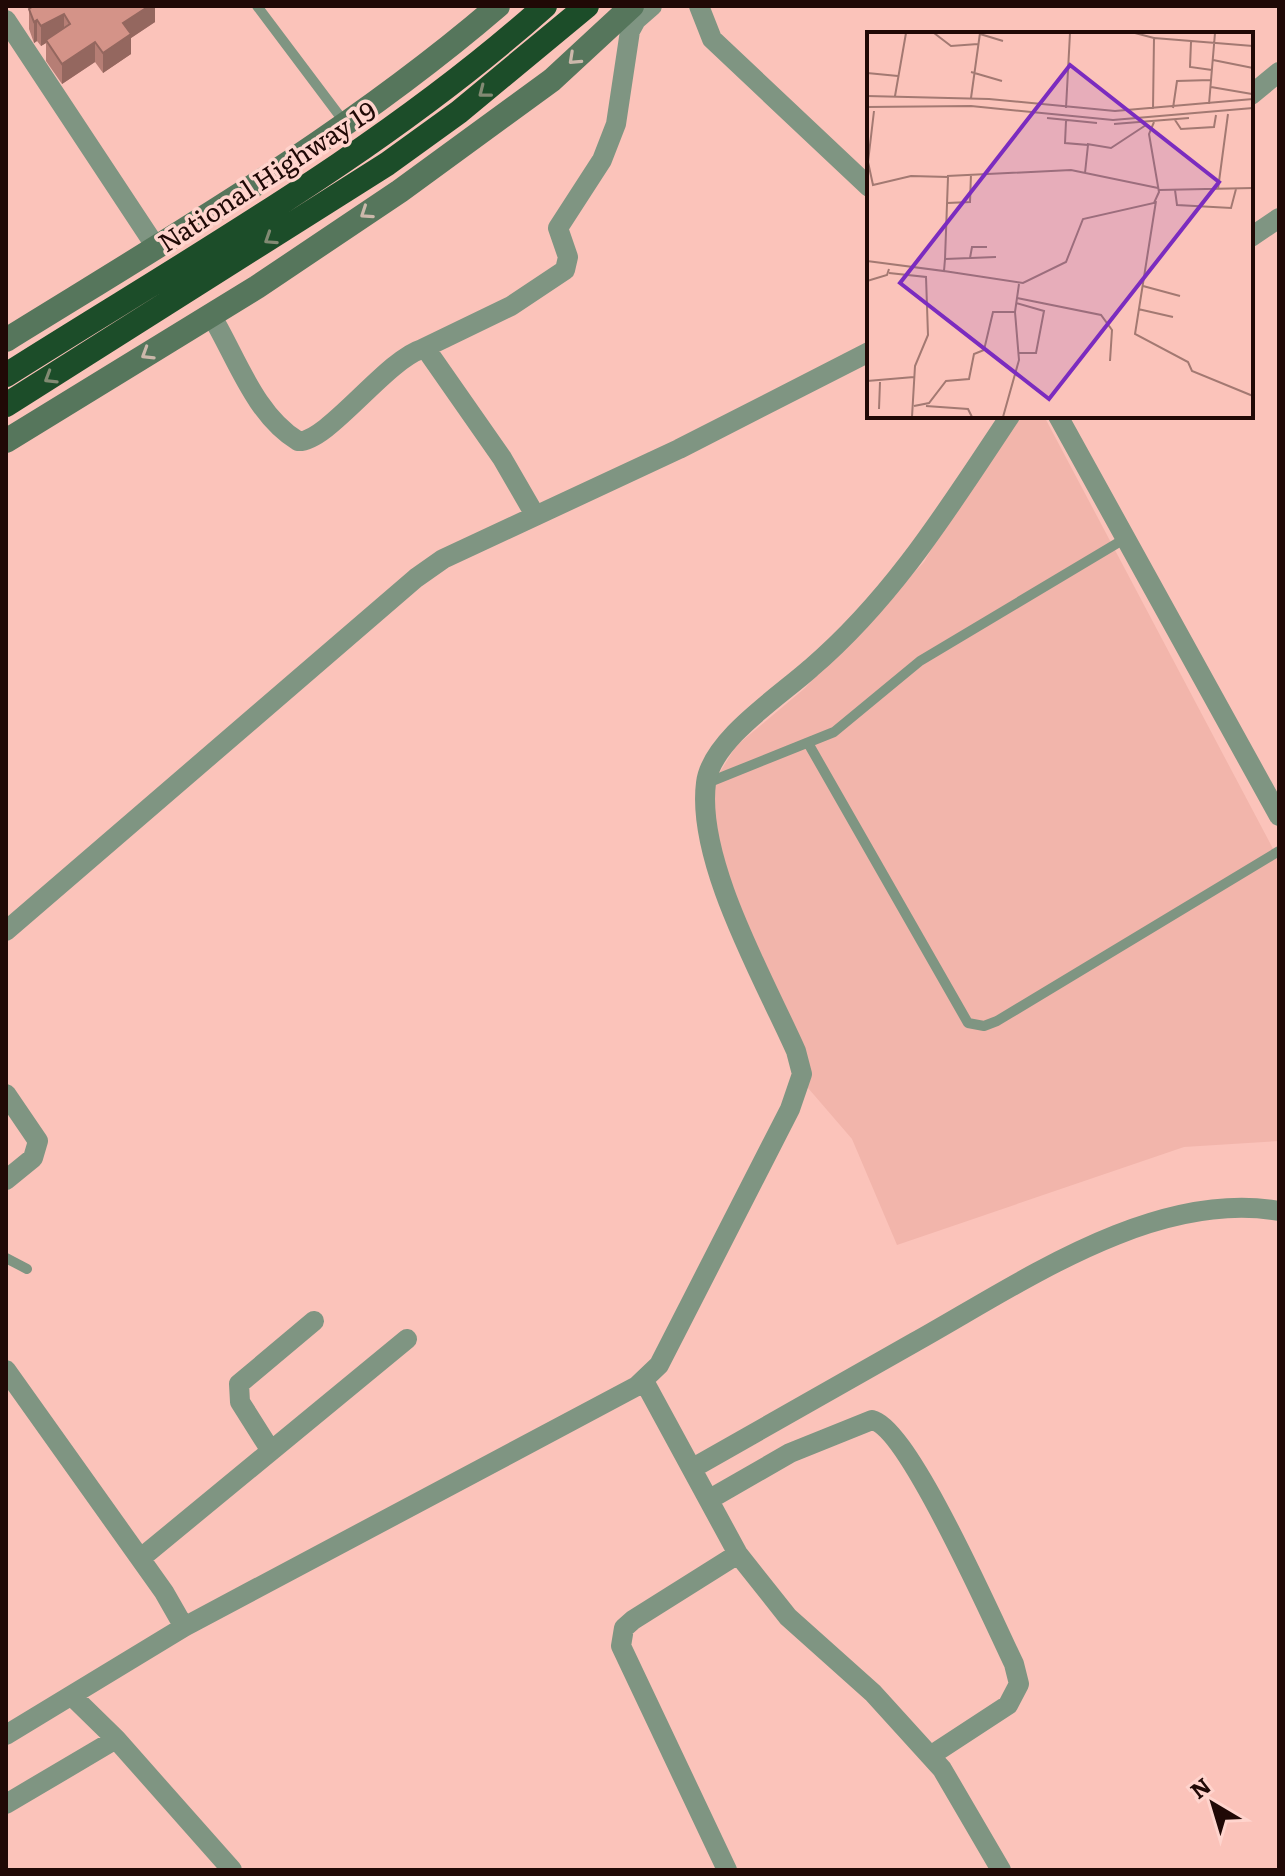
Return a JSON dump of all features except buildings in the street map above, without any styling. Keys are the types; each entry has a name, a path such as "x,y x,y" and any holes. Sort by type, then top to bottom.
{"highway":[{"name":"National Highway 19","path":"6,375 341,163 496,50 545,6"},
{"path":"6,405 387,164 459,112 587,6"}],"main road":[{"path":"6,340 156,247 345,123 432,62 498,6"},
{"path":"6,441 211,315 400,191 525,100 632,6"}],"street":[{"path":"211,315 253,392 289,435 298,441 319,433 383,375 422,349 511,306 565,270 568,257 558,228 607,148 620,106 630,31 636,20 652,6"},
{"path":"699,6 712,39 867,185"},
{"path":"6,20 156,247"},
{"path":"1253,93 1279,72"},
{"path":"1253,236 1279,218"},
{"path":"422,349 431,355 502,458 535,515"},
{"path":"6,931 416,578 457,552 679,449 867,353"},
{"path":"6,1735 184,1627 644,1381 667,1351 768,1156 802,1074 796,1051 716,870 706,783 709,769 732,737 834,648 897,581 1009,418"},
{"path":"1059,418 1279,816"},
{"path":"6,1094 36,1132 38,1150 6,1180"},
{"path":"693,1468 1031,1277 1101,1242 1187,1213 1245,1208 1279,1211"},
{"path":"271,1451 240,1402 239,1384 314,1321"},
{"path":"141,1558 407,1339"},
{"path":"6,1370 141,1558 184,1627"},
{"path":"644,1381 738,1554 788,1617 873,1693 930,1756 959,1794 1001,1870"},
{"path":"710,1499 820,1440 872,1420 888,1427 925,1483 1014,1664 1019,1684 1008,1705 930,1756"},
{"path":"727,1870 624,1655 621,1637 633,1620 738,1554"},
{"path":"72,1696 116,1739 183,1819 232,1870"},
{"path":"6,1804 116,1739"}],"lane":[{"path":"257,6 345,123"},
{"path":"706,783 808,743 852,720 920,661 1128,538"},
{"path":"808,743 968,1023 984,1026 997,1021 1279,851"},
{"path":"6,1258 27,1269"}],"shaded area":[{"path":"1020,418 1045,418 1279,860 1279,1141 1184,1147 897,1245 852,1139 802,1081 705,858 712,785 736,746 805,688 924,562 1003,427"}]}
